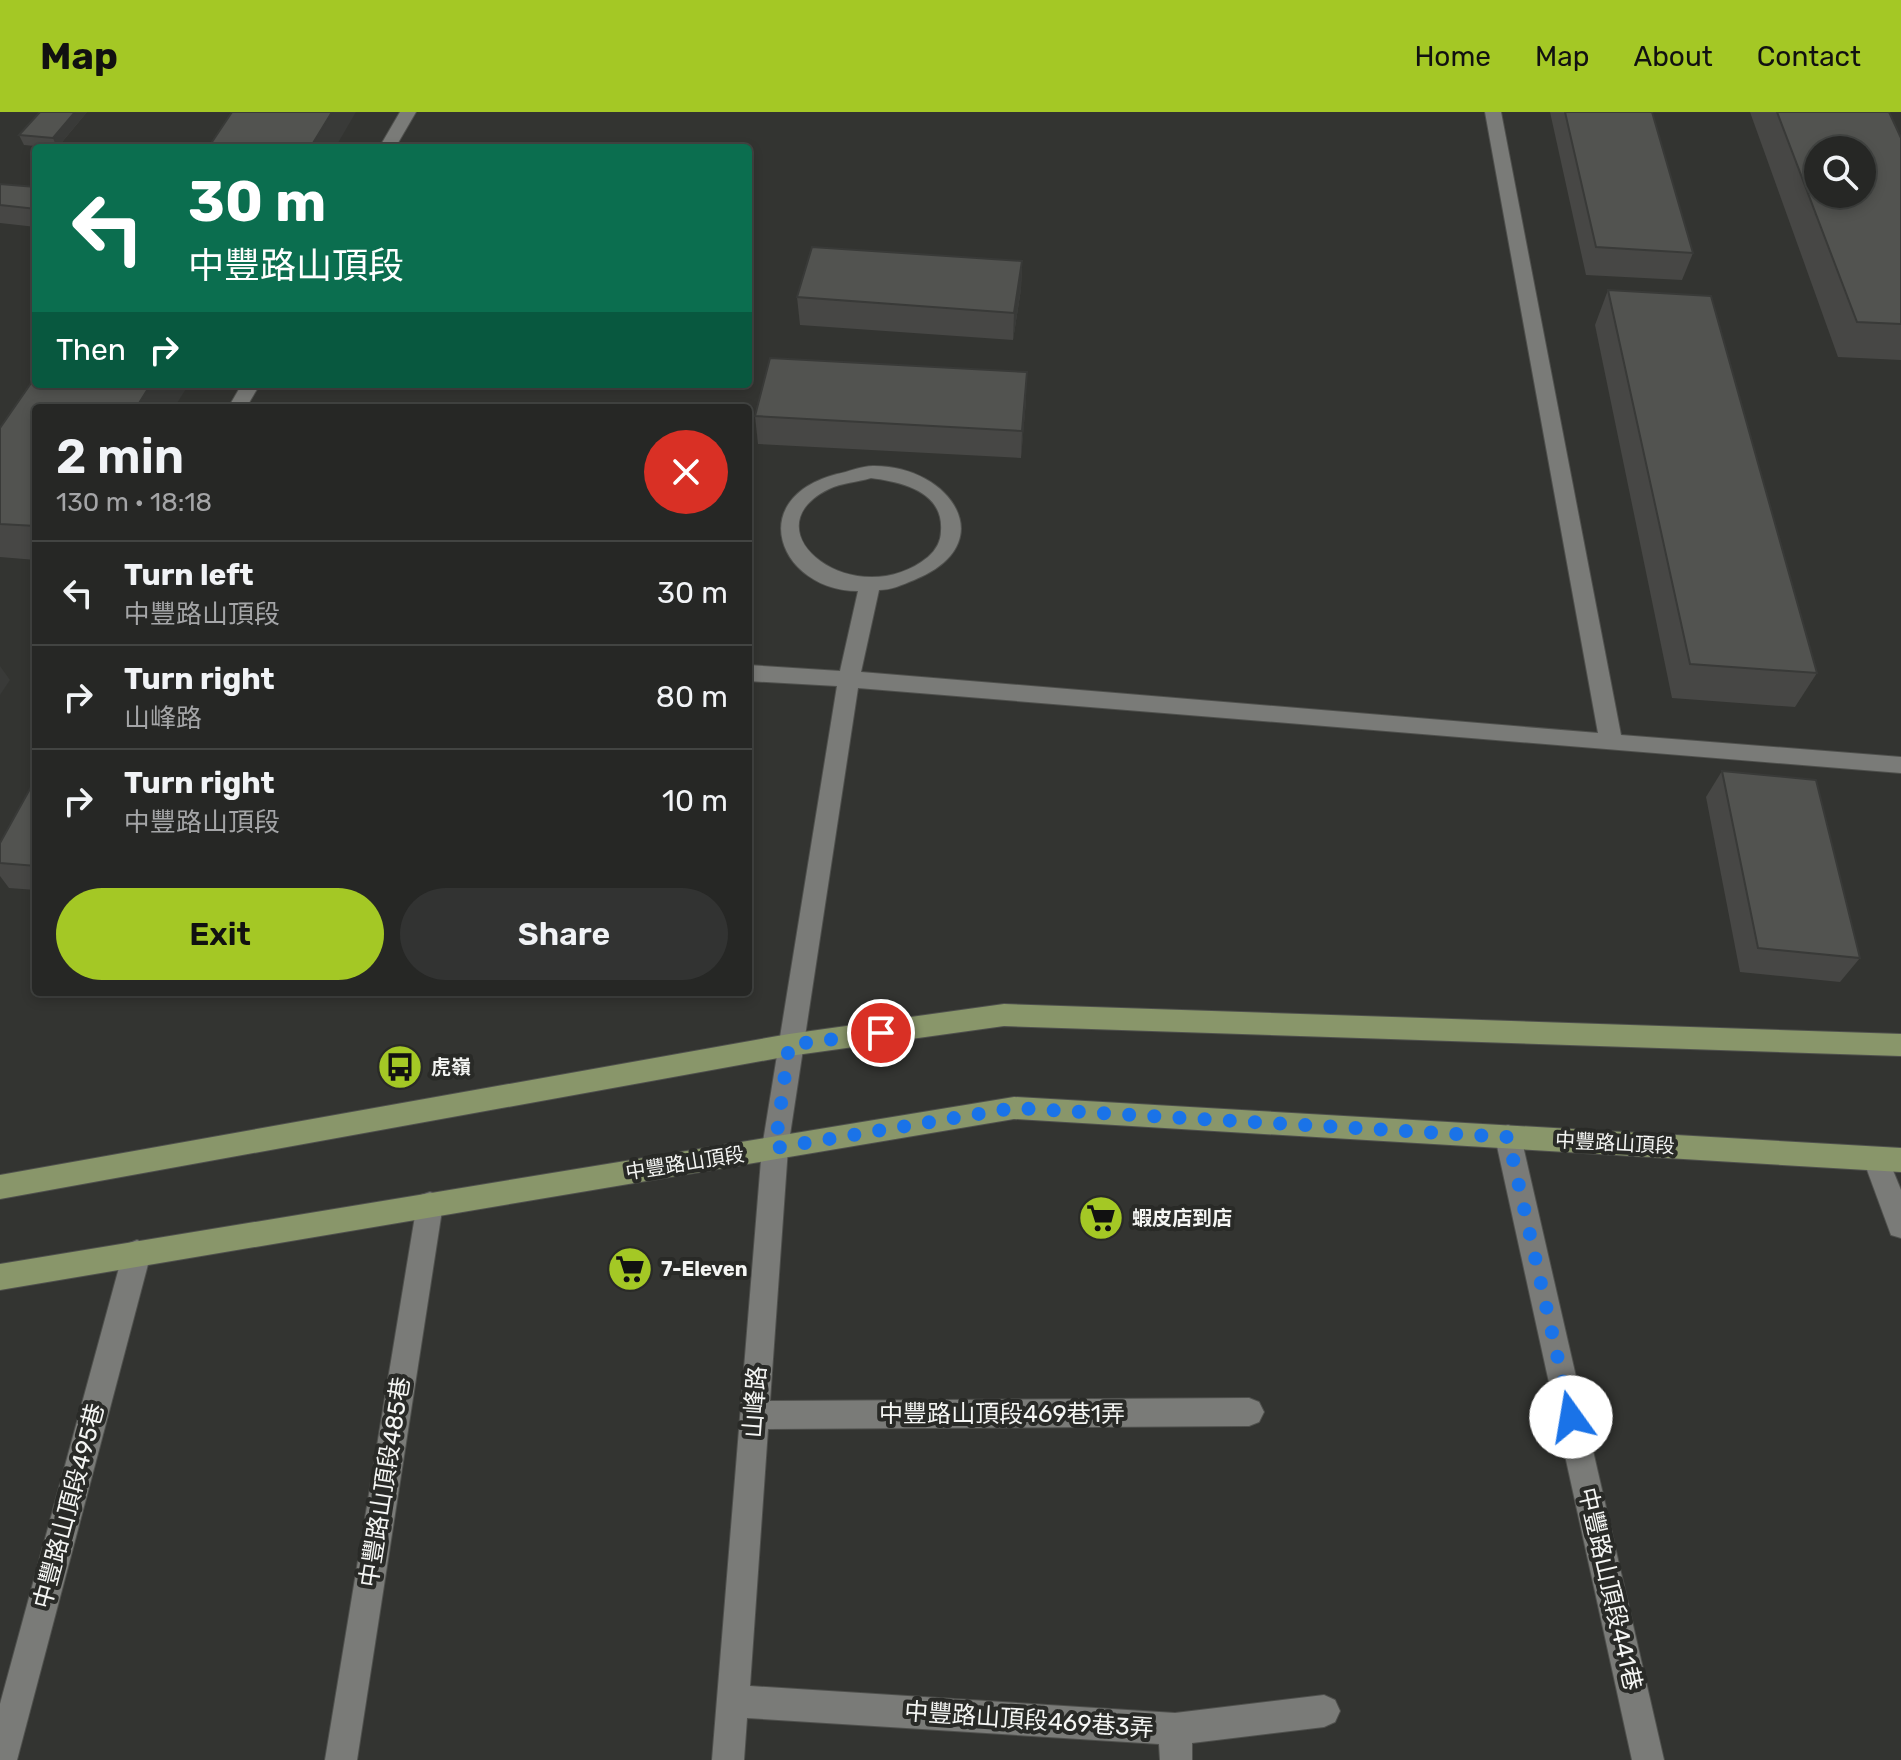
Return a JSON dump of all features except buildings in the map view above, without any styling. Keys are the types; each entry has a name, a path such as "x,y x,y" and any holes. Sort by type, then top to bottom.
{"main road":[{"path":"0,1187 789,1045 1004,1015 1901,1045"},
{"name":"中豐路山頂段","path":"0,1277 1014,1108 1889,1160"}],"street":[{"path":"389,144 408,112"},
{"path":"1493,112 1611,742"},
{"path":"844,475 897,475 921,483 940,496 951,512 953,531 947,549 932,565 910,577 870,584 830,578 808,567 793,552 787,534 790,515 811,491 844,475"},
{"name":"山峰路","path":"728,1760 775,1148 849,679 870,584"},
{"path":"752,673 1901,765"},
{"name":"中豐路山頂段441巷","path":"1508,1137 1648,1760"},
{"path":"1889,1160 1901,1226"},
{"name":"中豐路山頂段485巷","path":"341,1760 430,1204"},
{"name":"中豐路山頂段495巷","path":"1,1760 137,1253"},
{"name":"中豐路山頂段469巷1弄","path":"754,1415 1249,1412"},
{"name":"中豐路山頂段469巷3弄","path":"733,1701 1176,1745 1324,1711"}],"place":[{"name":"虎嶺","path":"400,1067"},
{"name":"蝦皮店到店","path":"1101,1218"},
{"name":"7-Eleven","path":"630,1269"}],"route":[{"path":"881,1033 789,1045 775,1148 1014,1108 1508,1137 1571,1417"}]}
